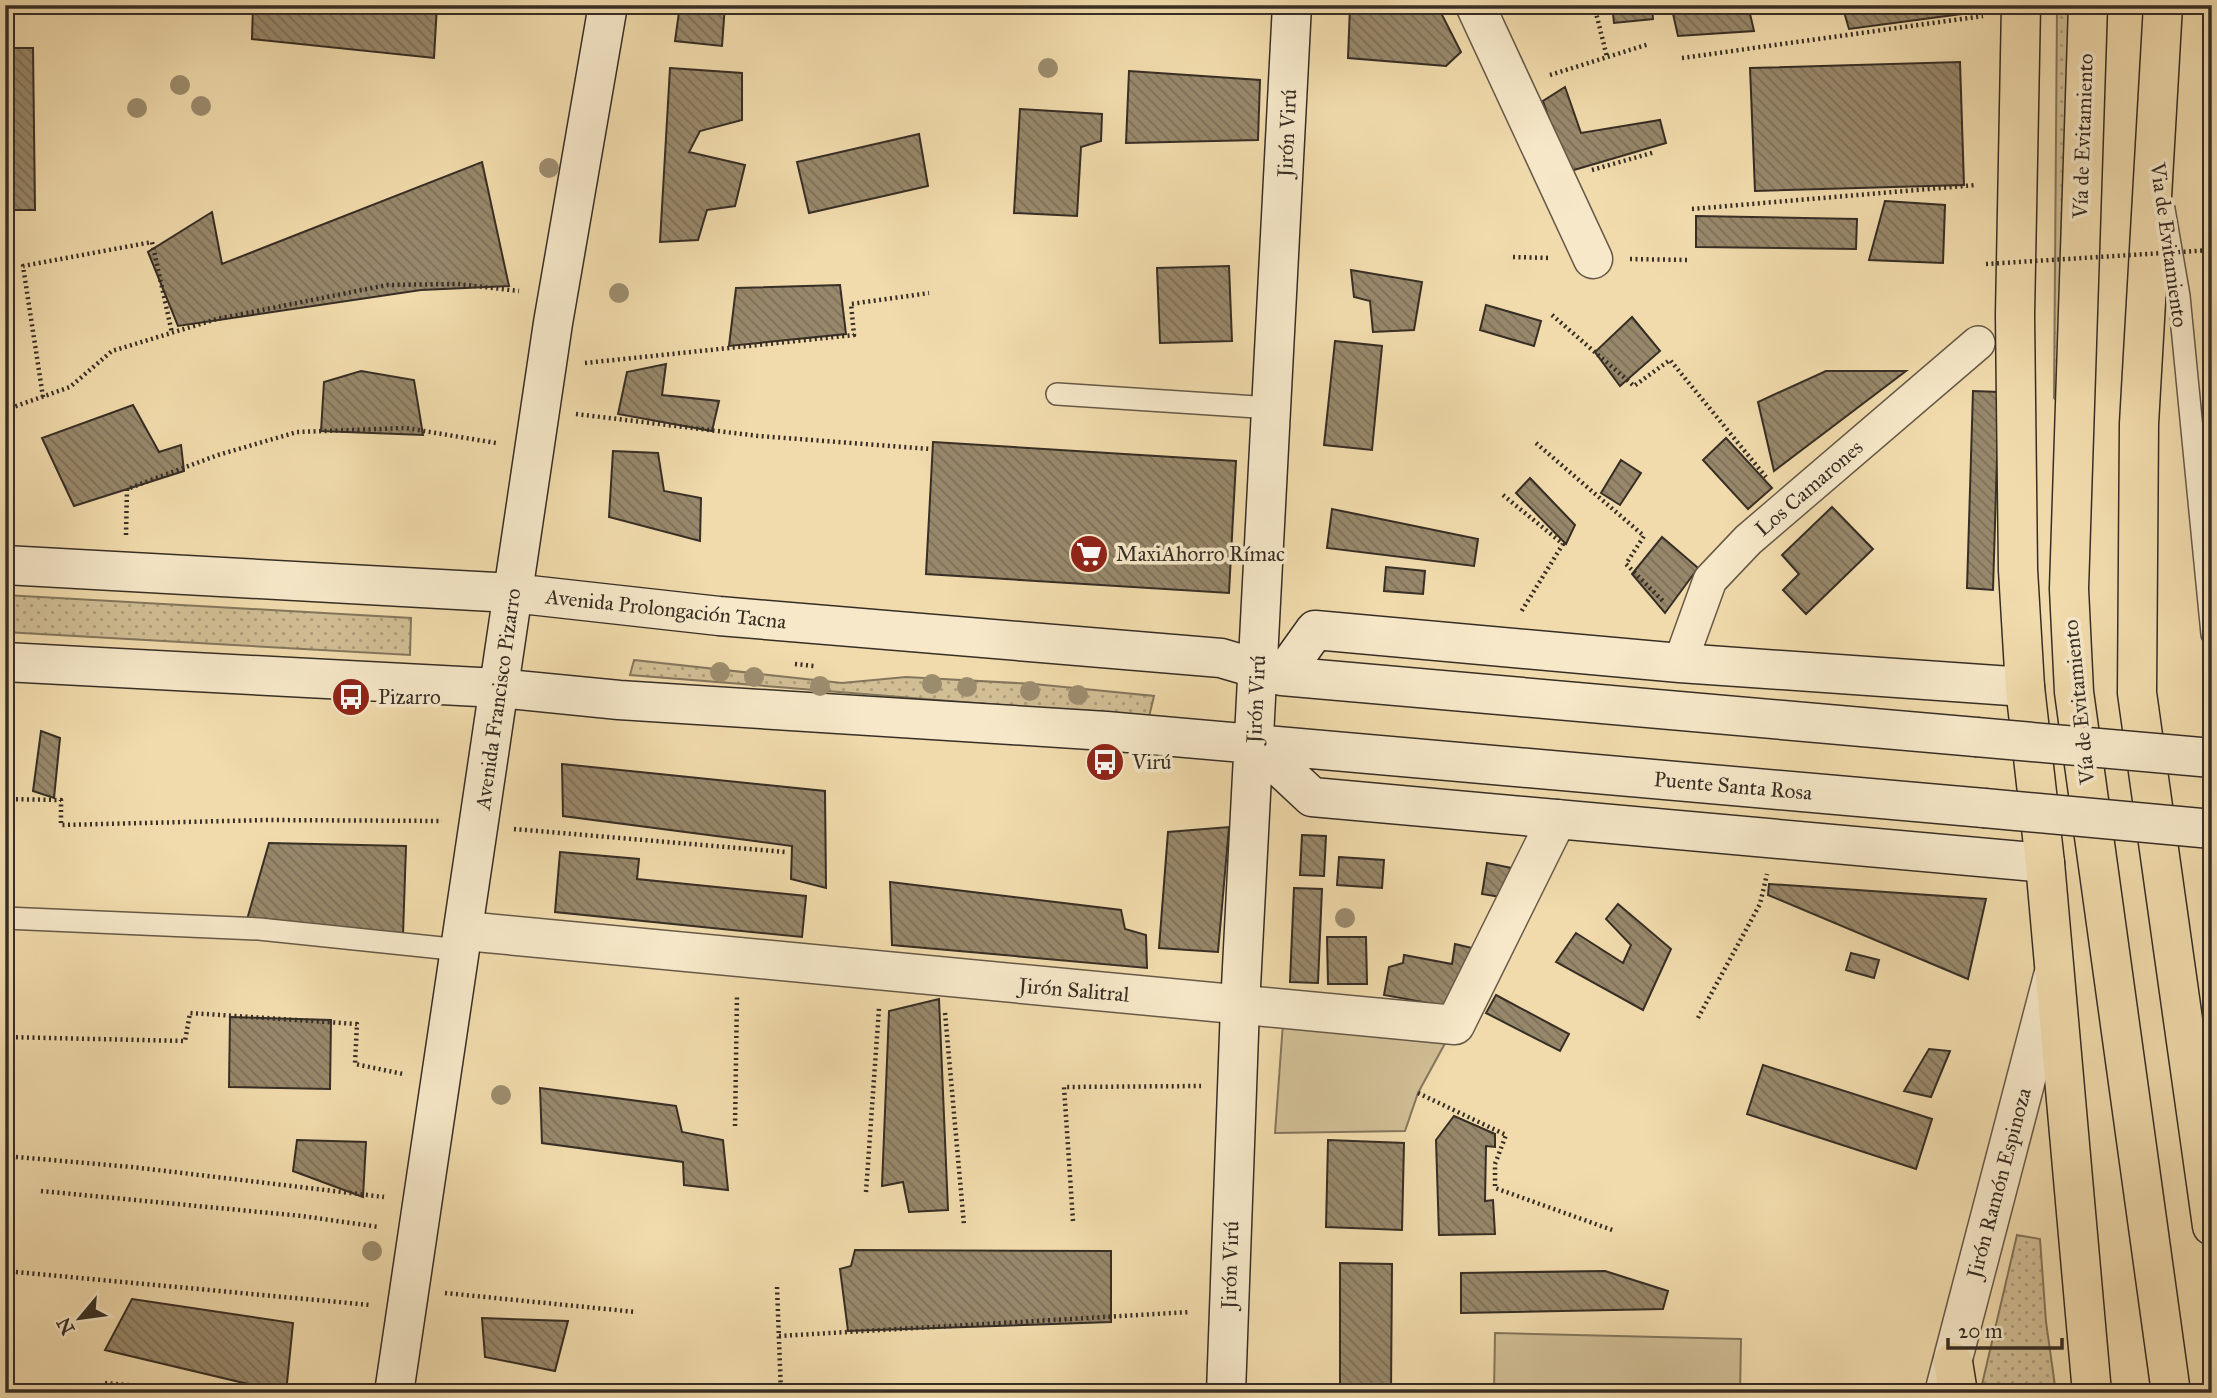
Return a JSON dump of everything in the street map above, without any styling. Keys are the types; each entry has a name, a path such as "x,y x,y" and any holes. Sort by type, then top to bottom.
{"highway":[{"name":"Vía de Evitamiento","path":"2088,5 2069,589 2074,692 2172,1393"},
{"path":"2163,5 2139,424 2137,693 2212,1226"},
{"path":"2005,10 2015,341 2018,570 2025,687 2045,863 2092,1393"}],"main road":[{"name":"Avenida Francisco Pizarro","path":"394,1393 481,823 512,593 558,296 608,5"},
{"name":"Jirón Virú","path":"1226,1393 1240,1006 1254,743 1269,672 1272,408 1292,5"},
{"path":"1475,5 1593,259"},
{"name":"Avenida Prolongación Tacna","path":"5,565 512,593 719,616 1221,658 1269,672"},
{"path":"1269,672 1315,630 1500,647 1686,646 2025,687"},
{"path":"5,662 498,688 619,700 1254,743 1312,797 2045,863"},
{"path":"1269,672 2212,758"},
{"name":"Puente Santa Rosa","path":"1254,743 2212,829"},
{"name":"Jirón Salitral","path":"463,940 737,957 1455,1025 1557,819"},
{"name":"Jirón Ramón Espinoza","path":"1951,1383 2054,974"}],"street":[{"name":"Los Camarones","path":"1686,646 1710,580 1748,540 1978,343"}],"lane":[{"name":"Via de Evitamiento","path":"2155,148 2179,296 2212,634"},
{"path":"1057,394 1272,408"},
{"path":"5,918 463,940"}],"path":[{"path":"1594,5 1607,57"},
{"path":"1682,58 2005,10"},
{"path":"1513,87 1649,44"},
{"path":"1556,180 1655,152"},
{"path":"1692,209 1976,185"},
{"path":"43,397 23,266 152,242 172,333"},
{"path":"1986,264 2212,250"},
{"path":"5,410 70,387 111,351 217,319 387,285 457,284 558,296"},
{"path":"547,366 854,335 851,304 929,293"},
{"path":"1552,315 1634,386 1670,360 1789,505"},
{"path":"541,410 759,436 930,449"},
{"path":"125,571 127,489 218,455 297,432 406,428 535,449"},
{"path":"1536,443 1644,536 1626,564 1686,646"},
{"path":"1500,647 1563,544 1503,495"},
{"path":"5,799 61,800 61,825 267,820 481,823 785,852"},
{"path":"1698,1018 1760,904 1775,838"},
{"path":"735,1126 737,957"},
{"path":"866,1192 882,971"},
{"path":"942,977 964,1225"},
{"path":"5,1037 185,1041 190,1013 358,1024 355,1064 441,1083"},
{"path":"1073,1222 1064,1087 1237,1086"},
{"path":"1418,1093 1506,1135 1494,1164 1495,1188 1615,1231"},
{"path":"5,1156 132,1167 421,1218"},
{"path":"41,1191 302,1216 421,1218"},
{"path":"5,1271 636,1312"},
{"path":"777,1287 781,1393"},
{"path":"779,1336 1228,1310"},
{"path":"105,1382 218,1393"}],"shaded area":[{"path":"2057,5 2070,5 2063,409 2054,398"},
{"path":"5,595 411,618 410,655 5,632"},
{"path":"634,660 842,683 906,677 1034,684 1154,696 1149,717 630,675"},
{"path":"1284,1009 1455,1025 1418,1093 1405,1131 1275,1133"},
{"path":"2017,1235 2040,1239 2046,1322 2056,1393 1980,1393"},
{"path":"1495,1333 1741,1339 1740,1393 1494,1393"}],"building":[{"path":"253,5 437,5 434,58 252,39"},
{"path":"680,5 725,5 722,46 675,41"},
{"path":"1350,5 1437,5 1461,52 1446,66 1348,58"},
{"path":"1612,5 1652,5 1653,19 1614,23"},
{"path":"1671,5 1748,5 1754,31 1678,36"},
{"path":"1842,5 1961,5 1961,14 1849,29"},
{"path":"12,48 33,48 35,210 5,210 5,119 13,119"},
{"path":"1960,62 1964,185 1755,191 1750,68"},
{"path":"670,68 742,73 742,120 700,131 689,152 745,165 735,206 707,210 698,240 660,242"},
{"path":"1129,71 1260,80 1258,140 1126,143"},
{"path":"1565,87 1581,133 1660,120 1666,143 1567,172 1543,101"},
{"path":"1020,109 1102,114 1101,141 1081,147 1077,216 1014,213"},
{"path":"919,134 928,186 809,213 797,162"},
{"path":"482,162 509,286 421,290 178,326 148,252 212,212 222,264"},
{"path":"1885,201 1945,205 1943,263 1869,260"},
{"path":"1696,216 1857,219 1856,249 1696,247"},
{"path":"1229,266 1232,341 1160,343 1157,268"},
{"path":"1351,270 1422,282 1414,330 1373,332 1370,301 1354,297"},
{"path":"840,285 846,334 729,346 736,288"},
{"path":"1486,305 1541,321 1534,346 1480,330"},
{"path":"1632,317 1660,351 1620,386 1595,352"},
{"path":"1335,341 1382,346 1372,450 1324,445"},
{"path":"666,364 662,395 719,401 712,431 618,414 627,372"},
{"path":"361,371 414,380 423,435 321,431 324,382"},
{"path":"1826,371 1906,371 1774,471 1758,402"},
{"path":"1973,391 1999,392 1993,590 1967,588"},
{"path":"133,405 159,452 181,445 184,471 74,506 42,438"},
{"path":"1726,438 1772,488 1748,509 1703,460"},
{"path":"933,442 1236,461 1229,593 926,574"},
{"path":"613,451 658,453 664,491 701,498 700,541 609,517"},
{"path":"1621,460 1641,473 1620,505 1601,493"},
{"path":"1530,478 1575,525 1566,544 1516,493"},
{"path":"1832,507 1873,549 1806,614 1783,590 1799,574 1782,555"},
{"path":"1332,509 1478,539 1474,566 1327,548"},
{"path":"1662,537 1698,568 1665,613 1632,574"},
{"path":"1386,567 1425,571 1423,594 1384,591"},
{"path":"41,731 60,738 54,798 33,791"},
{"path":"562,764 825,791 826,888 791,879 792,846 563,816"},
{"path":"1229,827 1218,952 1159,948 1168,832"},
{"path":"1302,835 1326,836 1324,876 1300,875"},
{"path":"269,843 406,846 403,935 246,923"},
{"path":"560,852 639,859 637,879 806,896 802,937 555,912"},
{"path":"1339,857 1384,860 1382,888 1337,885"},
{"path":"1487,863 1512,868 1507,898 1482,894"},
{"path":"890,882 1121,910 1125,929 1146,935 1147,968 892,945"},
{"path":"1769,884 1986,899 1968,979 1768,895"},
{"path":"1294,888 1322,889 1318,983 1290,982"},
{"path":"1618,904 1671,949 1643,1010 1556,962 1576,933 1623,963 1631,945 1606,919"},
{"path":"1327,937 1366,937 1367,984 1328,984"},
{"path":"1455,944 1472,948 1461,1009 1384,995 1389,967 1403,963 1404,955 1452,964"},
{"path":"1851,953 1879,960 1874,978 1846,970"},
{"path":"1496,995 1569,1034 1560,1051 1486,1013"},
{"path":"939,999 948,1210 909,1212 903,1182 882,1186 889,1011"},
{"path":"230,1017 331,1020 330,1089 229,1087"},
{"path":"1929,1049 1950,1051 1931,1097 1904,1091"},
{"path":"1763,1065 1932,1119 1916,1169 1747,1114"},
{"path":"540,1088 676,1106 682,1132 723,1140 728,1190 684,1185 683,1162 542,1143"},
{"path":"1454,1116 1495,1134 1495,1147 1486,1146 1485,1201 1493,1200 1495,1234 1439,1235 1436,1140"},
{"path":"297,1140 366,1142 363,1197 293,1171"},
{"path":"1328,1140 1404,1143 1402,1230 1326,1227"},
{"path":"855,1250 1111,1251 1111,1322 848,1331 840,1269 851,1266"},
{"path":"1340,1263 1392,1264 1391,1393 1340,1393"},
{"path":"1605,1271 1668,1291 1663,1309 1461,1313 1461,1273"},
{"path":"132,1299 293,1323 286,1393 105,1350"},
{"path":"482,1318 568,1321 555,1371 485,1357"}],"place":[{"name":"MaxiAhorro Rímac","path":"1089,554"},
{"name":"Pizarro","path":"351,697"},
{"name":"Virú","path":"1105,762"}]}
